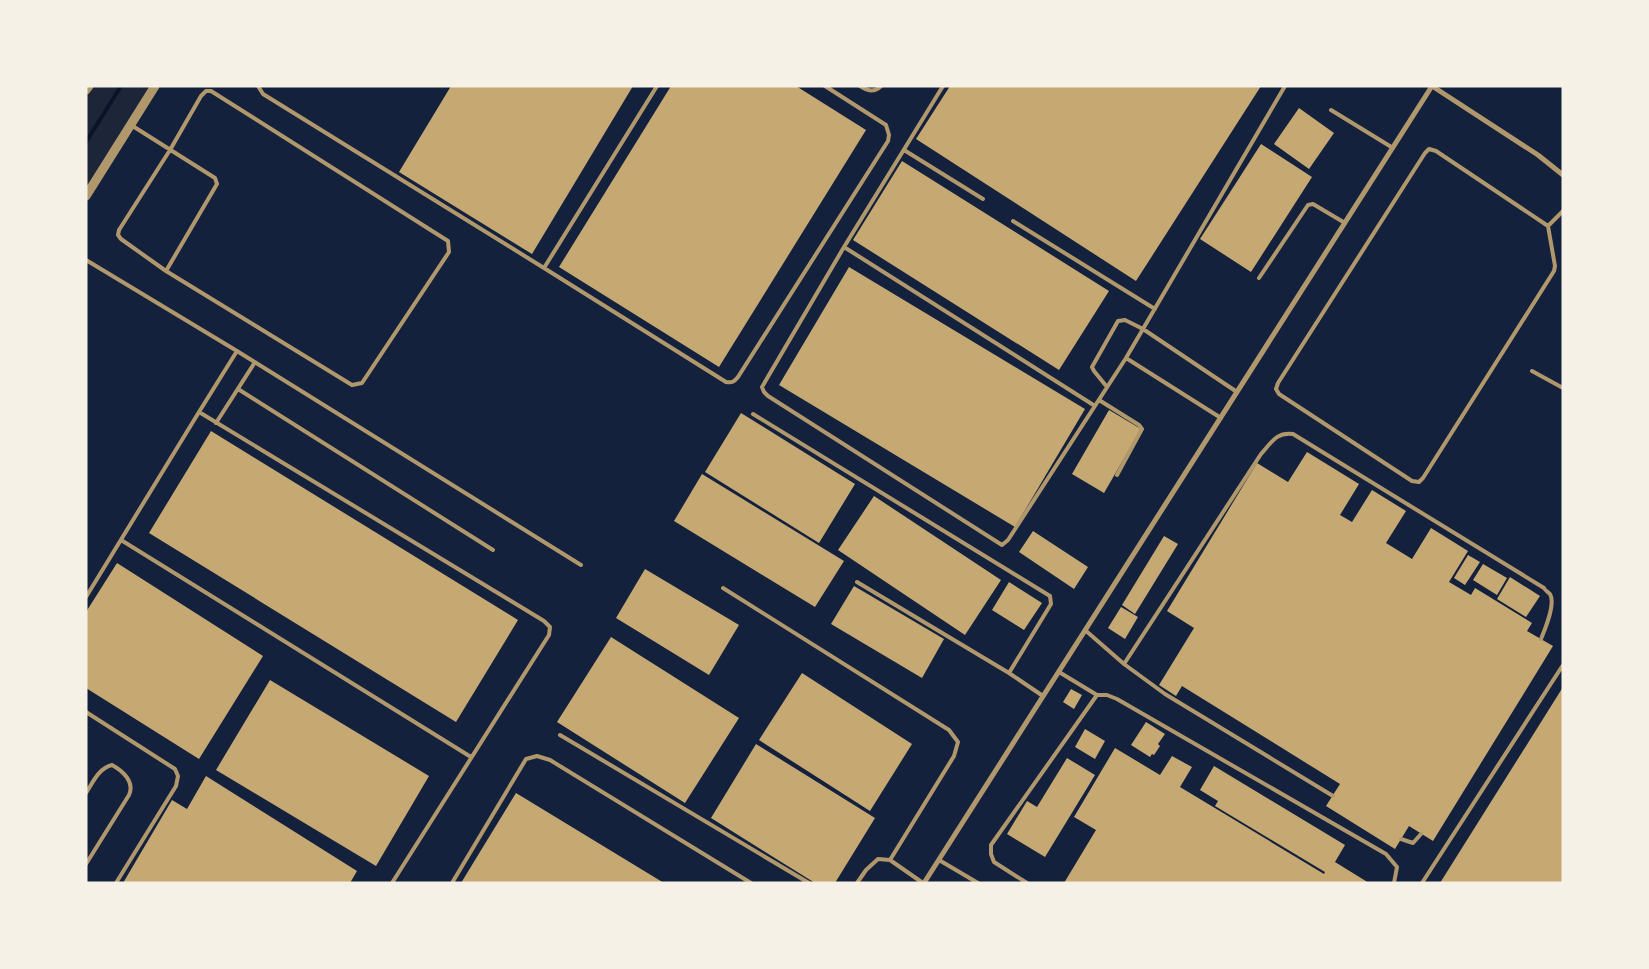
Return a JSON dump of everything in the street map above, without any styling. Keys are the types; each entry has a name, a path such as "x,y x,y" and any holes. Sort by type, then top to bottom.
{"street":[{"path":"86,90 88,86"},
{"path":"86,196 155,86"},
{"path":"924,883 1432,86 1538,155 1563,175"}],"lane":[{"path":"258,86 263,94 726,382 733,382 743,369 890,135 886,125 824,86"},
{"path":"544,268 657,86"},
{"path":"860,86 873,91 881,86"},
{"path":"943,86 844,247 762,387 768,396 1000,544 1004,544 1008,540 1126,358 1285,86"},
{"path":"206,91 211,91 448,242 449,246 449,252 362,383 356,385 352,385 166,271 121,239 118,235 119,230 170,150 201,96 206,91"},
{"path":"1332,110 1393,148"},
{"path":"131,125 215,178 217,184 166,271"},
{"path":"1429,149 1436,151 1548,226 1555,266 1554,271 1419,482 1412,482 1279,394 1276,389 1278,383 1429,149"},
{"path":"904,150 982,199"},
{"path":"1259,278 1308,205 1313,204 1345,223"},
{"path":"1548,226 1563,211"},
{"path":"1013,221 1155,309"},
{"path":"844,247 1095,406"},
{"path":"86,260 255,362 581,565"},
{"path":"1107,387 1092,367 1118,321 1125,320 1143,329 1237,392"},
{"path":"86,597 237,351"},
{"path":"1126,358 1221,418"},
{"path":"216,423 255,362"},
{"path":"1532,370 1563,388"},
{"path":"238,389 493,550"},
{"path":"1099,400 1142,429 1117,475"},
{"path":"199,412 544,621 550,627 549,635 392,883"},
{"path":"753,414 1050,596 1050,604 1010,673"},
{"path":"1124,664 1261,454 1275,438 1284,433 1293,434 1544,588 1550,594 1552,606 1541,639"},
{"path":"121,540 471,757"},
{"path":"857,582 1010,673 1043,696"},
{"path":"723,588 949,730 958,742 954,756 890,860"},
{"path":"1085,630 1124,664 1165,694 1333,796"},
{"path":"1422,883 1563,665"},
{"path":"1059,672 1097,694 1117,699 1386,854 1398,867 1394,883"},
{"path":"1027,883 994,862 991,854 992,846 1097,694"},
{"path":"86,712 176,769 178,776 176,786 116,883"},
{"path":"560,735 810,883"},
{"path":"452,883 526,759 537,756 550,760 752,883"},
{"path":"86,793 88,787 97,776 106,767 112,765 128,778 131,791 86,864"},
{"path":"1401,839 1413,843 1421,834"},
{"path":"857,883 866,870 878,860 890,860 924,883"},
{"path":"939,860 978,883"},
{"path":"966,883 969,877"}],"shaded area":[{"path":"89,86 155,86 86,196 86,90"}],"building":[{"path":"451,86 633,86 532,254 399,172"},
{"path":"671,86 796,86 866,130 719,367 559,267"},
{"path":"950,86 1261,86 1136,281 916,139"},
{"path":"1299,108 1334,133 1309,169 1274,144"},
{"path":"1261,144 1312,177 1251,272 1200,239"},
{"path":"902,161 1109,291 1059,370 853,240"},
{"path":"849,267 1085,409 1015,527 779,385"},
{"path":"1109,410 1141,429 1104,493 1072,474"},
{"path":"741,413 855,484 819,543 705,472"},
{"path":"211,431 518,620 456,722 149,533"},
{"path":"1307,452 1359,484 1340,515 1352,522 1372,490 1406,511 1386,543 1412,559 1431,528 1468,551 1449,582 1471,595 1475,588 1532,623 1527,631 1553,646 1433,841 1409,826 1395,849 1326,806 1340,784 1182,686 1176,696 1159,685 1194,628 1167,611 1257,463 1288,482"},
{"path":"702,474 844,561 815,607 674,521"},
{"path":"874,496 1001,580 965,635 838,550"},
{"path":"1033,531 1088,567 1074,589 1019,552"},
{"path":"1164,536 1178,544 1135,614 1122,605"},
{"path":"1468,555 1480,562 1465,585 1454,578"},
{"path":"117,563 263,656 199,759 86,688 86,612"},
{"path":"1483,564 1507,578 1497,595 1473,580"},
{"path":"645,569 739,625 709,675 616,618"},
{"path":"1510,577 1540,596 1526,617 1497,599"},
{"path":"1009,582 1042,603 1024,630 992,610"},
{"path":"854,586 944,639 922,678 831,624"},
{"path":"1121,607 1138,617 1125,639 1108,628"},
{"path":"611,637 739,718 685,803 557,722"},
{"path":"802,673 912,744 870,811 759,740"},
{"path":"270,680 429,776 376,866 216,770"},
{"path":"1563,687 1563,883 1440,883"},
{"path":"1071,689 1082,695 1074,709 1063,702"},
{"path":"1146,722 1165,734 1158,744 1160,746 1154,755 1152,754 1150,757 1131,745"},
{"path":"1085,729 1105,741 1095,759 1075,747"},
{"path":"756,744 875,818 835,883 815,883 711,818"},
{"path":"1115,748 1160,775 1172,756 1192,767 1180,787 1324,874 1325,872 1215,806 1218,801 1200,790 1214,766 1345,845 1335,862 1369,883 1064,883 1096,830 1074,817"},
{"path":"1067,758 1095,775 1045,857 1007,834 1027,801 1037,807"},
{"path":"206,776 357,871 350,883 123,883 172,800 187,809"},
{"path":"516,793 664,883 461,883"}],"waterway":[{"path":"86,142 121,86"}]}
